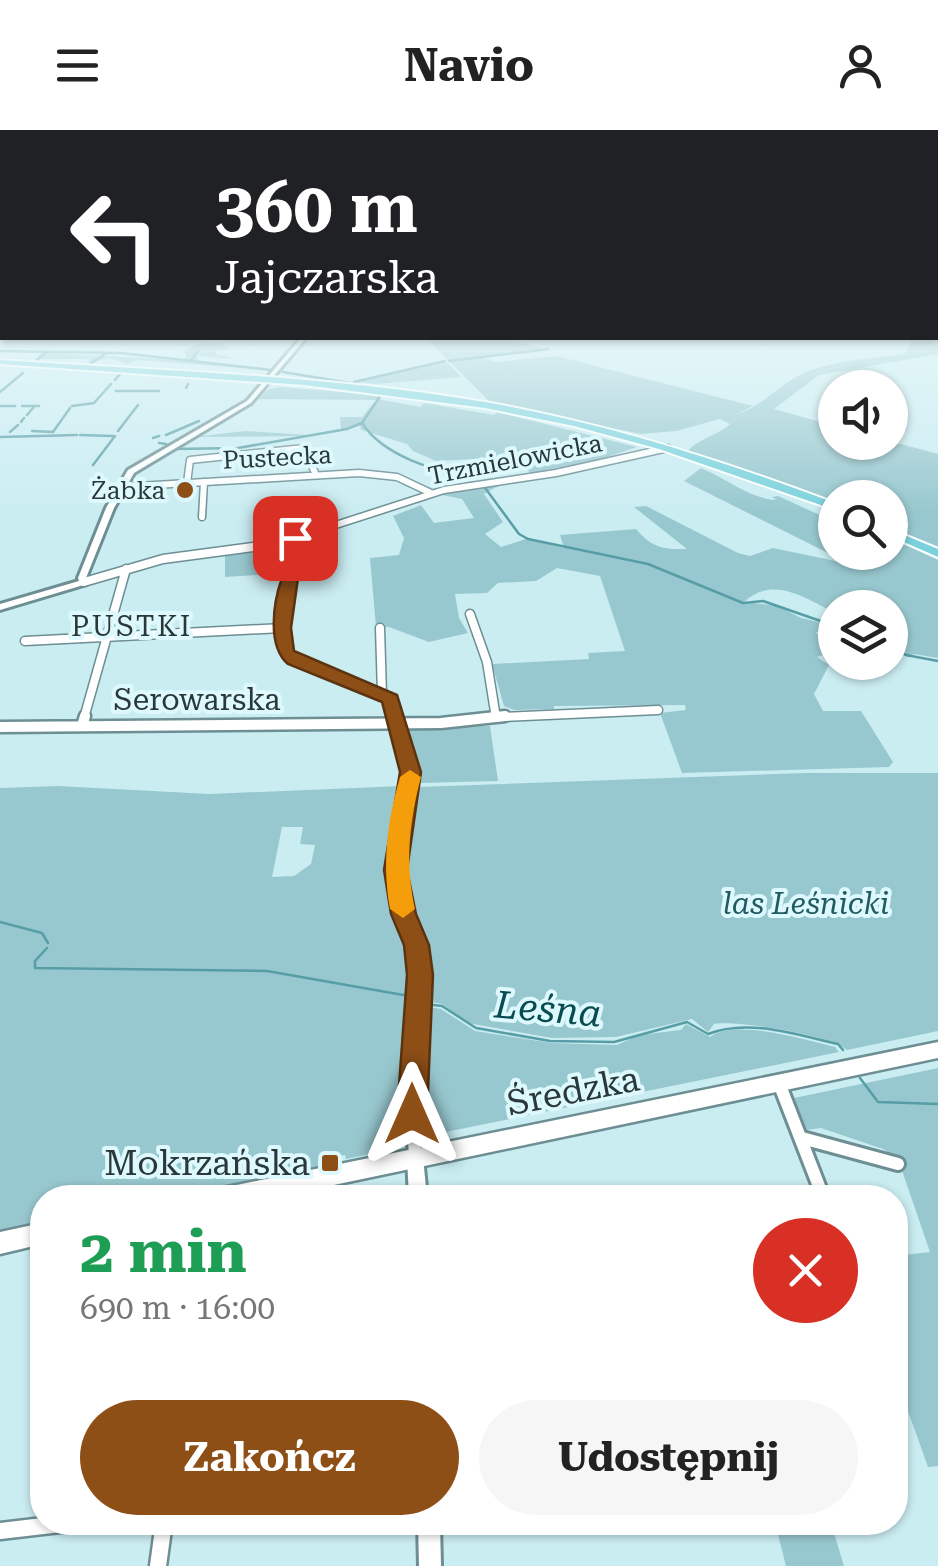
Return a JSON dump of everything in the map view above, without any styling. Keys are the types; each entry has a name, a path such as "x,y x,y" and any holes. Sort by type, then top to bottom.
{"main road":[{"path":"239,379 484,405 656,444 818,501"},
{"path":"908,540 938,553"},
{"name":"Średzka","path":"282,1185 938,1050"},
{"path":"0,1243 30,1237"}],"street":[{"path":"84,582 82,578 97,537 133,469 242,408 267,381"},
{"name":"Trzmielowicka","path":"632,456 656,444"},
{"path":"187,483 190,460 304,448 316,475"},
{"name":"Trzmielowicka","path":"0,607 163,560 295,538 431,493 556,473 668,448"},
{"name":"Pustecka","path":"122,488 316,475 387,475 431,493"},
{"path":"202,517 204,482"},
{"path":"392,508 400,515"},
{"path":"295,538 309,547 311,556 290,577 282,628 288,657 382,694 392,702 394,724 410,772 395,870 404,914 417,945 420,975 411,1092 417,1185"},
{"path":"82,726 126,570"},
{"path":"470,614 487,662 496,718"},
{"path":"25,641 282,628"},
{"path":"380,628 382,694"},
{"name":"Serowarska","path":"0,727 394,724 658,710"},
{"path":"780,1083 819,1185"},
{"path":"802,1138 898,1164"},
{"path":"0,1531 30,1527"},
{"path":"158,1566 162,1535"},
{"path":"429,1535 430,1566"}],"green space":[{"path":"371,379 437,379 376,384 358,382"},
{"path":"467,379 647,379 753,406 735,415 754,406 793,379 814,379 774,409 818,421 818,460 908,460 908,446 938,454 938,551 908,537 908,480 818,480 818,499 688,451 730,424 720,419 676,431 641,434 491,403"},
{"path":"269,389 378,395 378,399 420,407 424,403 494,415 497,412 637,447 574,468 533,475 511,457 436,461 413,451 407,444 361,430 360,426 308,436 194,437 245,431 307,435 341,429 340,417 362,417 376,400 258,399"},
{"path":"701,468 753,495 773,500 778,496 818,514 818,548 684,481"},
{"path":"500,485 484,494 503,522 485,534 501,547 526,539 564,548 560,535 636,529 658,546 687,549 634,507 646,506 738,553 750,556 773,548 818,557 818,570 908,570 908,546 938,560 938,658 914,654 908,657 908,590 818,590 818,604 789,592 766,590 744,602 778,606 818,622 818,680 821,680 814,694 823,711 861,711 893,762 889,767 682,773 660,713 686,710 685,705 514,710 504,706 492,664 589,659 588,653 625,651 600,576 557,568 536,581 498,583 487,593 455,594 459,618 468,633 429,642 389,627 376,627 370,558 399,555 404,538 393,516 421,505 434,523 474,518 462,499 437,494"},
{"path":"301,543 307,553 290,573 225,577 225,554"},
{"path":"490,726 498,781 420,783 403,728"},
{"name":"las Leśnicki","path":"805,773 938,773 938,1031 847,1050 823,1039 762,1027 714,1024 708,1032 692,1019 616,1037 552,1038 468,1023 442,1004 425,1001 425,951 407,866 413,794 418,787"},
{"path":"58,786 209,794 401,786 403,797 394,827 392,872 398,905 415,947 417,975 404,1143 346,1159 345,1155 333,1157 334,1163 279,1175 270,1163 264,1178 229,1185 30,1185 30,1227 0,1233 0,788","holes":["282,827 303,827 300,844 315,845 311,864 294,876 272,877"]},
{"path":"424,1006 441,1009 475,1031 552,1043 617,1045 639,1035 681,1030 686,1024 710,1037 721,1032 752,1030 835,1047 839,1052 421,1137 418,1072"},
{"path":"938,1068 938,1466 928,1467 908,1411 908,1255 930,1252 898,1159 883,1149 821,1128 806,1130 794,1098"},
{"path":"778,1535 835,1535 844,1566 786,1566"}],"waterway":[{"path":"0,392 16,379"},
{"path":"325,379 386,389"},
{"path":"354,382 367,379"},
{"path":"72,406 94,403 111,384"},
{"path":"186,388 188,384"},
{"path":"116,391 159,391"},
{"path":"362,423 381,395"},
{"path":"118,431 138,405"},
{"path":"0,406 15,406"},
{"path":"22,406 39,406"},
{"path":"27,415 33,408"},
{"path":"32,431 53,432 70,408"},
{"path":"21,422 24,418"},
{"path":"166,435 199,421"},
{"path":"174,449 238,448 362,423"},
{"path":"362,423 383,445 397,453 472,479"},
{"path":"10,432 18,425"},
{"path":"0,437 77,435"},
{"path":"80,435 113,436"},
{"path":"93,465 115,436"},
{"path":"153,438 159,436"},
{"path":"159,443 166,444"},
{"path":"483,485 519,534 528,539 648,564 743,603 763,601 818,620"},
{"path":"908,655 938,661"},
{"name":"Leśna","path":"0,922 42,933 48,943"},
{"name":"Leśna","path":"47,948 35,961 35,968 267,971 409,996"},
{"name":"Leśna","path":"426,1004 442,1006 476,1028 550,1041 614,1042 687,1022 708,1034 723,1029 773,1030 838,1044 843,1050"},
{"name":"Leśna","path":"860,1078 878,1102 938,1104"}],"slow traffic":[{"path":"403,909 395,870 397,838 410,777"}],"place":[{"name":"Żabka","path":"185,490"},
{"name":"Mokrzańska","path":"330,1163"}],"district":[{"name":"PUSTKI","path":"132,626"}],"route":[{"path":"295,538 309,547 311,556 290,577 282,628 285,652 294,660 390,699 410,772 395,870 404,914 417,945 420,975 412,1114"}]}
